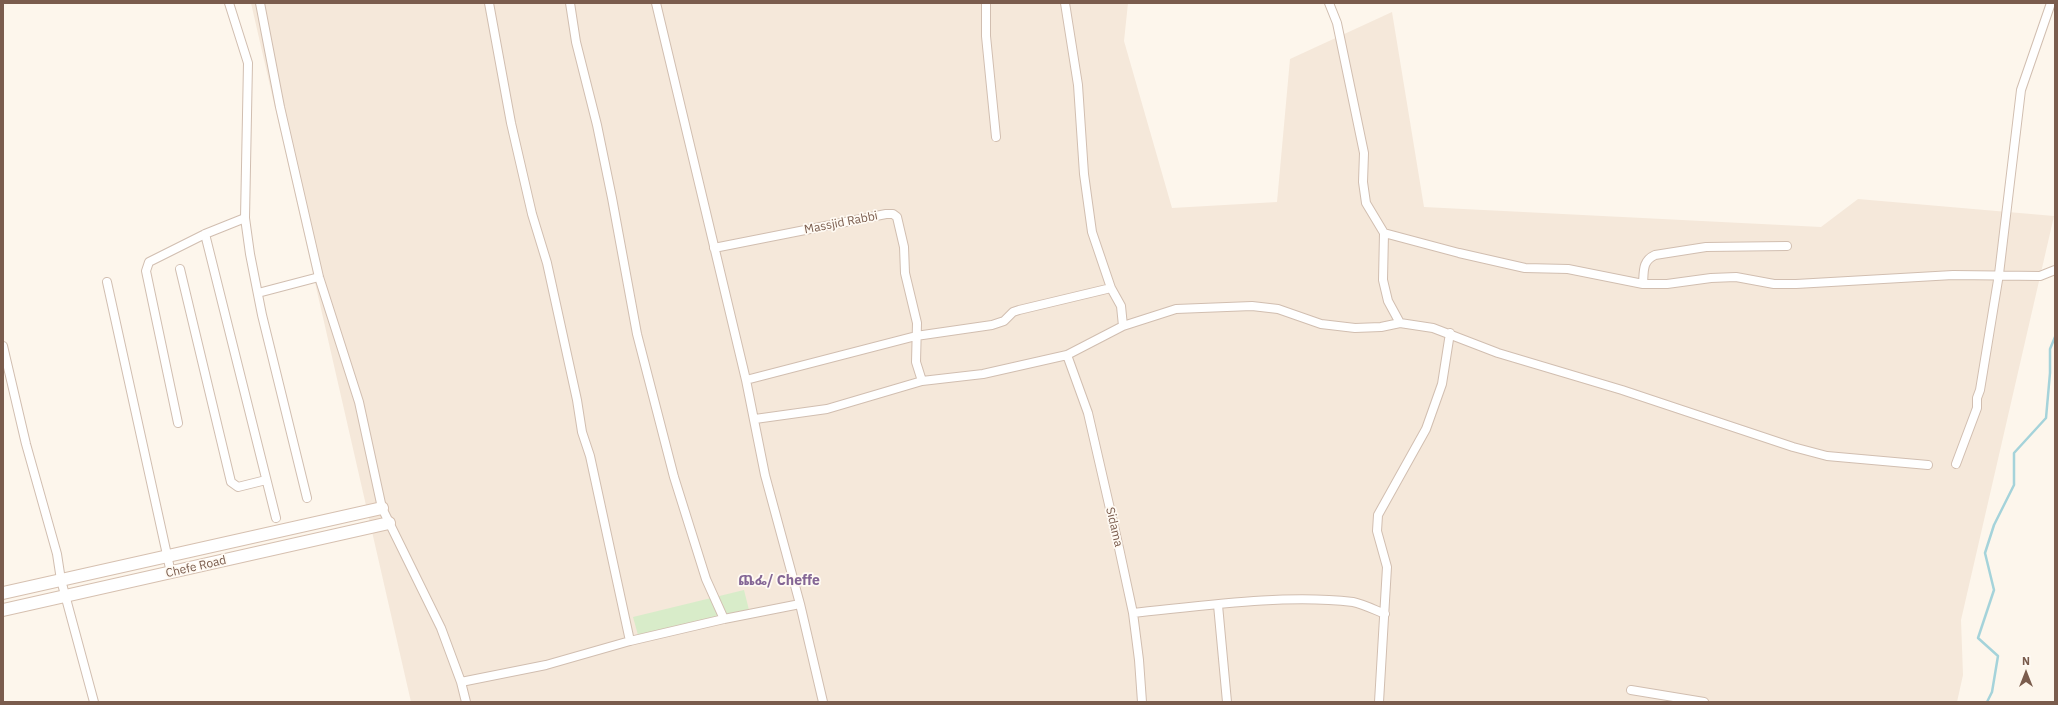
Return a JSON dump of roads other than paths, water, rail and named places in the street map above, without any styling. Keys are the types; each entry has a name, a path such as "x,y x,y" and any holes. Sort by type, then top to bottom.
{"street":[{"path":"229,3 248,64 245,218 250,254 307,498"},
{"path":"260,3 280,107 319,277 359,402 382,508 441,628 461,682 466,702"},
{"path":"489,3 511,122 532,214 547,263 577,400 582,432 590,456 630,641"},
{"path":"570,3 576,42 597,125 612,198 637,334 674,477 706,579 724,619"},
{"path":"656,3 746,380 765,475 800,604 823,702"},
{"path":"986,3 986,36 996,137"},
{"path":"1066,3 1078,85 1084,174 1092,232 1111,288 1121,306 1122,326"},
{"path":"1329,3 1337,23 1364,153 1363,182 1366,204 1384,233 1383,280 1388,300 1400,323"},
{"path":"1956,464 1977,408 1977,398 1980,390 1999,274 2021,90 2051,3"},
{"name":"Massjid Rabbi","path":"714,248 886,214 893,214 897,217 904,247 905,273 917,323 916,362 922,382"},
{"path":"178,423 146,271 149,262 205,234 245,218"},
{"path":"1384,233 1459,253 1525,268 1568,269 1643,284 1667,284 1711,278 1736,277 1774,284 1796,284 1999,274 2040,276 2055,270"},
{"path":"205,234 276,518"},
{"path":"1643,284 1644,266 1648,258 1655,254 1706,247 1787,246"},
{"path":"180,269 231,482 238,487 266,480"},
{"path":"258,293 319,277"},
{"path":"107,282 171,572"},
{"path":"746,380 916,336 992,325 1004,321 1019,310 1111,288"},
{"path":"754,419 827,409 922,382 984,374 1067,355 1122,326 1176,309 1252,306 1278,309 1321,324 1355,328 1381,328 1400,323 1433,328 1450,333 1498,353 1628,392 1793,447 1827,456 1928,465"},
{"path":"1379,702 1387,567 1377,531 1378,515 1426,428 1442,384 1450,333"},
{"path":"3,346 26,444 94,702"},
{"name":"Sidama","path":"1067,355 1088,413 1133,613 1139,660 1142,702"},
{"name":"Chefe Road","path":"3,594 382,508"},
{"name":"Chefe Road","path":"3,610 389,523"},
{"path":"1133,613 1248,601 1354,602 1385,614"},
{"path":"461,682 546,665 630,641 724,619 800,604"},
{"path":"1218,605 1227,702"},
{"path":"1631,690 1704,702"}],"waterway":[{"path":"1987,702 1992,692 1998,656 1978,638 1994,590 1985,553 1994,525 2014,485 2014,453 2046,418 2050,373 2050,349 2055,337"}],"district":[{"name":"ጨፌ/ Cheffe","path":"779,581"}]}
